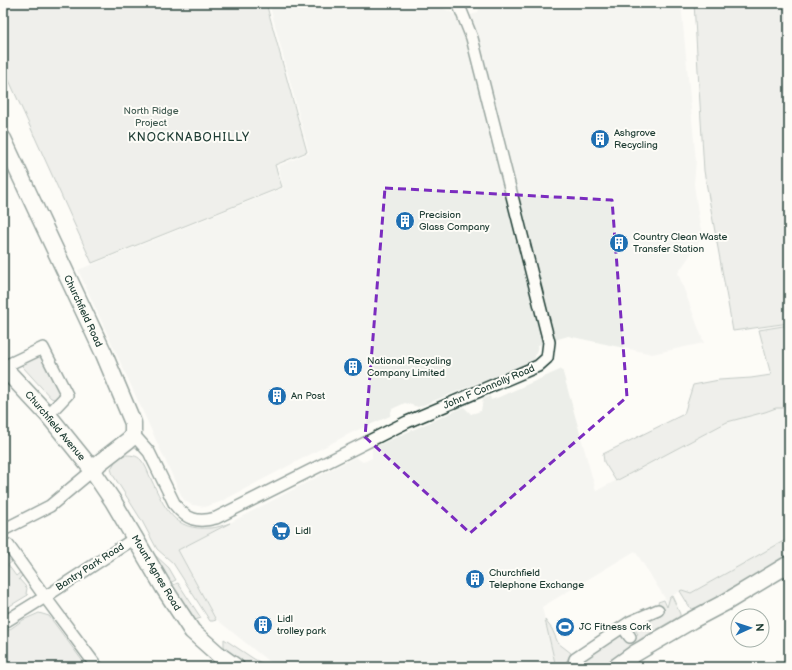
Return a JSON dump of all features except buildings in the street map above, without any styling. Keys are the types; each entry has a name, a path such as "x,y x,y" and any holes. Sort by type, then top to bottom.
{"street":[{"name":"John F Connolly Road","path":"134,434 149,452 175,505 180,512 187,517 194,519 211,519 216,518 407,422 538,366 547,358 549,342 521,229 472,38 458,3"},
{"name":"Churchfield Road","path":"3,139 104,354 133,423 134,434"},
{"path":"3,367 43,348 67,395 48,415"},
{"name":"Churchfield Avenue","path":"3,367 48,415 91,469"},
{"path":"3,530 50,506 91,469 130,439 134,434"},
{"name":"Mount Agnes Road","path":"91,469 113,501 164,588 192,630 218,655 236,667"},
{"name":"Bantry Park Road","path":"3,623 135,538"},
{"path":"8,545 45,597"},
{"path":"616,667 634,654 726,602 789,564"},
{"name":"Bantry Park Road","path":"45,597 97,667"},
{"path":"573,667 575,659 630,622 658,610"},
{"path":"623,627 630,637"}],"highlighted area":[{"path":"385,188 612,200 627,397 470,533 365,437"}],"shaded area":[{"path":"269,3 439,3 441,7 453,13 457,19 477,13 483,3 681,3 696,161 694,184 700,226 704,235 678,273 704,343 652,354 568,336 538,345 534,361 418,407 405,403 392,409 390,416 351,433 220,502 205,507 192,505 185,501 78,270 283,188 278,166 309,153"},
{"path":"562,369 596,491 727,422 776,408 789,408 789,538 691,594 682,590 670,597 668,603 635,551 542,607 556,667 279,667 268,661 216,619 178,550 355,457 363,462 372,458 372,448 464,407 471,414 481,411 483,399 490,396 491,400 499,397"}],"green space":[{"name":"North Ridge Project","path":"3,3 266,3 307,152 275,165 282,187 92,263 3,67"},
{"path":"694,3 789,3 789,323 733,331 704,171"},
{"path":"789,325 789,408 776,408 727,422 616,481 604,462 603,454 684,414 693,385 719,380 771,375 759,330"},
{"path":"39,355 43,357 62,394 57,400 51,398 22,366 21,363"},
{"path":"124,455 135,456 143,462 166,508 172,516 179,521 187,526 197,528 215,528 230,523 178,550 216,620 210,621 173,563 157,549 142,521 113,475 111,469 116,460"},
{"path":"141,531 155,555 169,568 176,580 169,583 140,532"},
{"path":"789,538 789,555 700,607 691,609 680,591 682,590 691,593"},
{"path":"9,554 14,560 8,565 16,576 22,571 24,574 19,579 27,588 26,594 28,595 3,610 3,555"},
{"path":"178,583 201,618 195,620 193,619 171,589 173,585"},
{"path":"672,596 680,616 642,638 603,667 578,667 581,661 620,635 625,641 638,634 635,630 635,626 664,613 658,602 664,600 667,607 670,597"},
{"path":"39,613 49,616 87,667 3,667 3,634 23,620"},
{"path":"545,620 552,629 558,643 571,653 565,667 556,667"},
{"path":"224,639 269,667 249,667 244,664 228,653 224,646"}],"place":[{"name":"Ashgrove Recycling","path":"600,139"},
{"name":"Precision Glass Company","path":"405,221"},
{"name":"Country Clean Waste Transfer Station","path":"619,243"},
{"name":"National Recycling Company Limited","path":"353,367"},
{"name":"An Post","path":"277,396"},
{"name":"Lidl","path":"281,531"},
{"name":"Churchfield Telephone Exchange","path":"475,579"},
{"name":"Lidl trolley park","path":"263,625"},
{"name":"JC Fitness Cork","path":"565,627"}],"district":[{"name":"KNOCKNABOHILLY","path":"189,137"}]}
